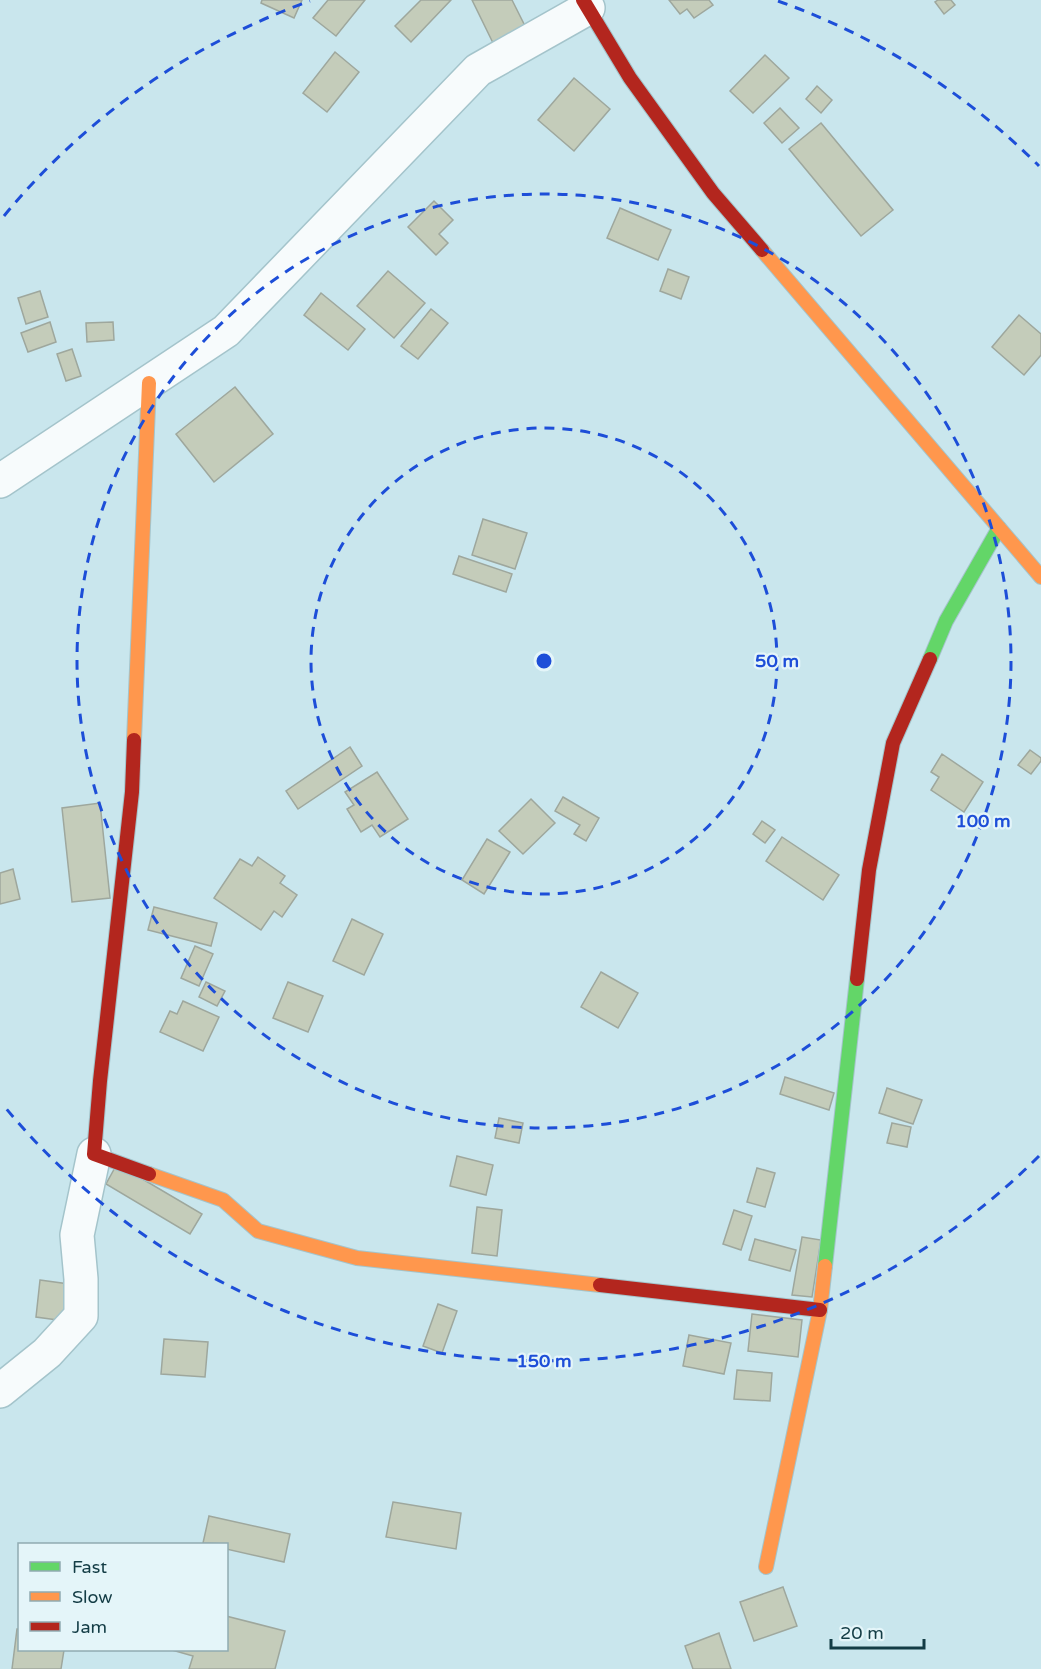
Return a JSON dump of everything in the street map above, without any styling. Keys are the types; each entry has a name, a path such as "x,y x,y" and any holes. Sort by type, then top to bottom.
{"street":[{"path":"0,481 226,331 478,70 593,5 630,78 713,193 1041,577"},
{"path":"0,1391 47,1353 81,1316 81,1279 77,1235 94,1154 101,1069 132,792 148,382"},
{"path":"766,1567 820,1310 869,870 893,742 946,621 999,528"},
{"path":"94,1154 223,1200 258,1231 357,1258 820,1310"}],"building":[{"path":"262,0 302,0 294,18 261,3"},
{"path":"328,0 365,0 336,36 313,18"},
{"path":"421,0 451,0 411,42 395,26"},
{"path":"472,0 512,0 527,30 495,47"},
{"path":"669,0 709,0 713,5 694,18 687,9 680,14"},
{"path":"951,0 955,5 944,14 935,2"},
{"path":"335,52 359,72 327,112 303,93"},
{"path":"765,55 789,78 753,113 730,91"},
{"path":"574,78 610,109 574,151 538,120"},
{"path":"817,86 832,100 821,113 806,99"},
{"path":"780,108 799,128 782,143 764,123"},
{"path":"821,123 893,210 861,236 789,149"},
{"path":"434,201 453,220 439,234 448,243 436,255 408,227"},
{"path":"620,208 671,230 658,260 607,238"},
{"path":"668,269 689,277 681,299 660,291"},
{"path":"388,271 425,303 394,338 357,306"},
{"path":"40,291 48,317 26,324 18,298"},
{"path":"321,293 365,329 348,350 304,315"},
{"path":"431,309 448,323 418,359 401,346"},
{"path":"1019,315 1041,334 1041,355 1024,375 992,347"},
{"path":"50,322 56,342 28,352 21,333"},
{"path":"113,322 114,340 87,342 86,323"},
{"path":"72,349 81,376 66,381 57,354"},
{"path":"235,387 273,434 214,482 176,434"},
{"path":"483,519 527,533 515,569 472,555"},
{"path":"459,556 512,574 506,592 453,574"},
{"path":"350,747 362,766 298,809 286,791"},
{"path":"1030,750 1041,758 1031,774 1018,765"},
{"path":"942,754 983,782 964,812 931,790 939,777 931,772"},
{"path":"377,772 408,819 380,837 372,825 361,832 347,809 354,805 345,792"},
{"path":"563,797 599,818 586,841 574,834 580,825 555,811"},
{"path":"531,799 555,823 523,854 499,831"},
{"path":"100,803 110,898 72,902 62,808"},
{"path":"762,821 775,830 765,843 753,834"},
{"path":"782,837 839,875 823,900 766,861"},
{"path":"487,839 510,852 484,894 462,880"},
{"path":"258,857 285,876 280,883 297,895 282,917 274,911 261,930 214,898 240,859 252,866"},
{"path":"13,869 20,899 0,904 0,873"},
{"path":"154,907 217,923 211,946 148,930"},
{"path":"352,919 383,934 364,975 333,961"},
{"path":"195,946 213,954 199,986 181,978"},
{"path":"601,972 638,993 618,1028 581,1007"},
{"path":"206,982 225,991 217,1006 199,997"},
{"path":"288,982 323,996 308,1032 273,1018"},
{"path":"183,1001 219,1017 203,1051 160,1032 170,1011 177,1014"},
{"path":"785,1077 834,1093 829,1110 780,1094"},
{"path":"887,1088 922,1100 913,1124 879,1113"},
{"path":"499,1118 523,1123 519,1143 495,1138"},
{"path":"892,1123 911,1127 907,1147 887,1143"},
{"path":"457,1156 493,1165 486,1195 450,1186"},
{"path":"117,1164 202,1214 190,1234 106,1184"},
{"path":"757,1168 775,1173 765,1207 747,1202"},
{"path":"477,1207 502,1210 497,1256 472,1253"},
{"path":"734,1210 752,1216 741,1250 723,1244"},
{"path":"802,1237 821,1240 812,1297 792,1295"},
{"path":"755,1239 796,1250 790,1271 749,1260"},
{"path":"40,1280 76,1285 72,1322 36,1317"},
{"path":"438,1304 457,1311 442,1353 423,1346"},
{"path":"752,1314 802,1320 798,1357 748,1351"},
{"path":"689,1335 731,1343 724,1374 683,1366"},
{"path":"164,1339 208,1342 205,1377 161,1374"},
{"path":"737,1370 772,1373 770,1401 734,1399"},
{"path":"393,1502 461,1513 456,1549 386,1537"},
{"path":"209,1516 290,1534 284,1562 228,1549 228,1543 203,1543"},
{"path":"783,1587 797,1626 754,1641 740,1602"},
{"path":"228,1617 285,1631 275,1669 189,1669 193,1656 176,1651 228,1651"},
{"path":"17,1629 18,1651 64,1651 61,1669 12,1669"},
{"path":"719,1633 731,1669 693,1669 685,1646"}],"traffic: fast":[{"path":"930,659 946,621 999,528"},
{"path":"825,1266 857,979"}],"traffic: slow":[{"path":"762,250 1041,577"},
{"path":"134,740 149,383"},
{"path":"149,1174 223,1200 258,1231 357,1258 600,1285"},
{"path":"766,1567 820,1310 825,1266"}],"traffic: jam":[{"path":"583,0 630,78 713,193 762,250"},
{"path":"857,979 869,870 893,743 930,659"},
{"path":"134,740 132,792 94,1154 149,1174"},
{"path":"600,1285 820,1310"}]}
